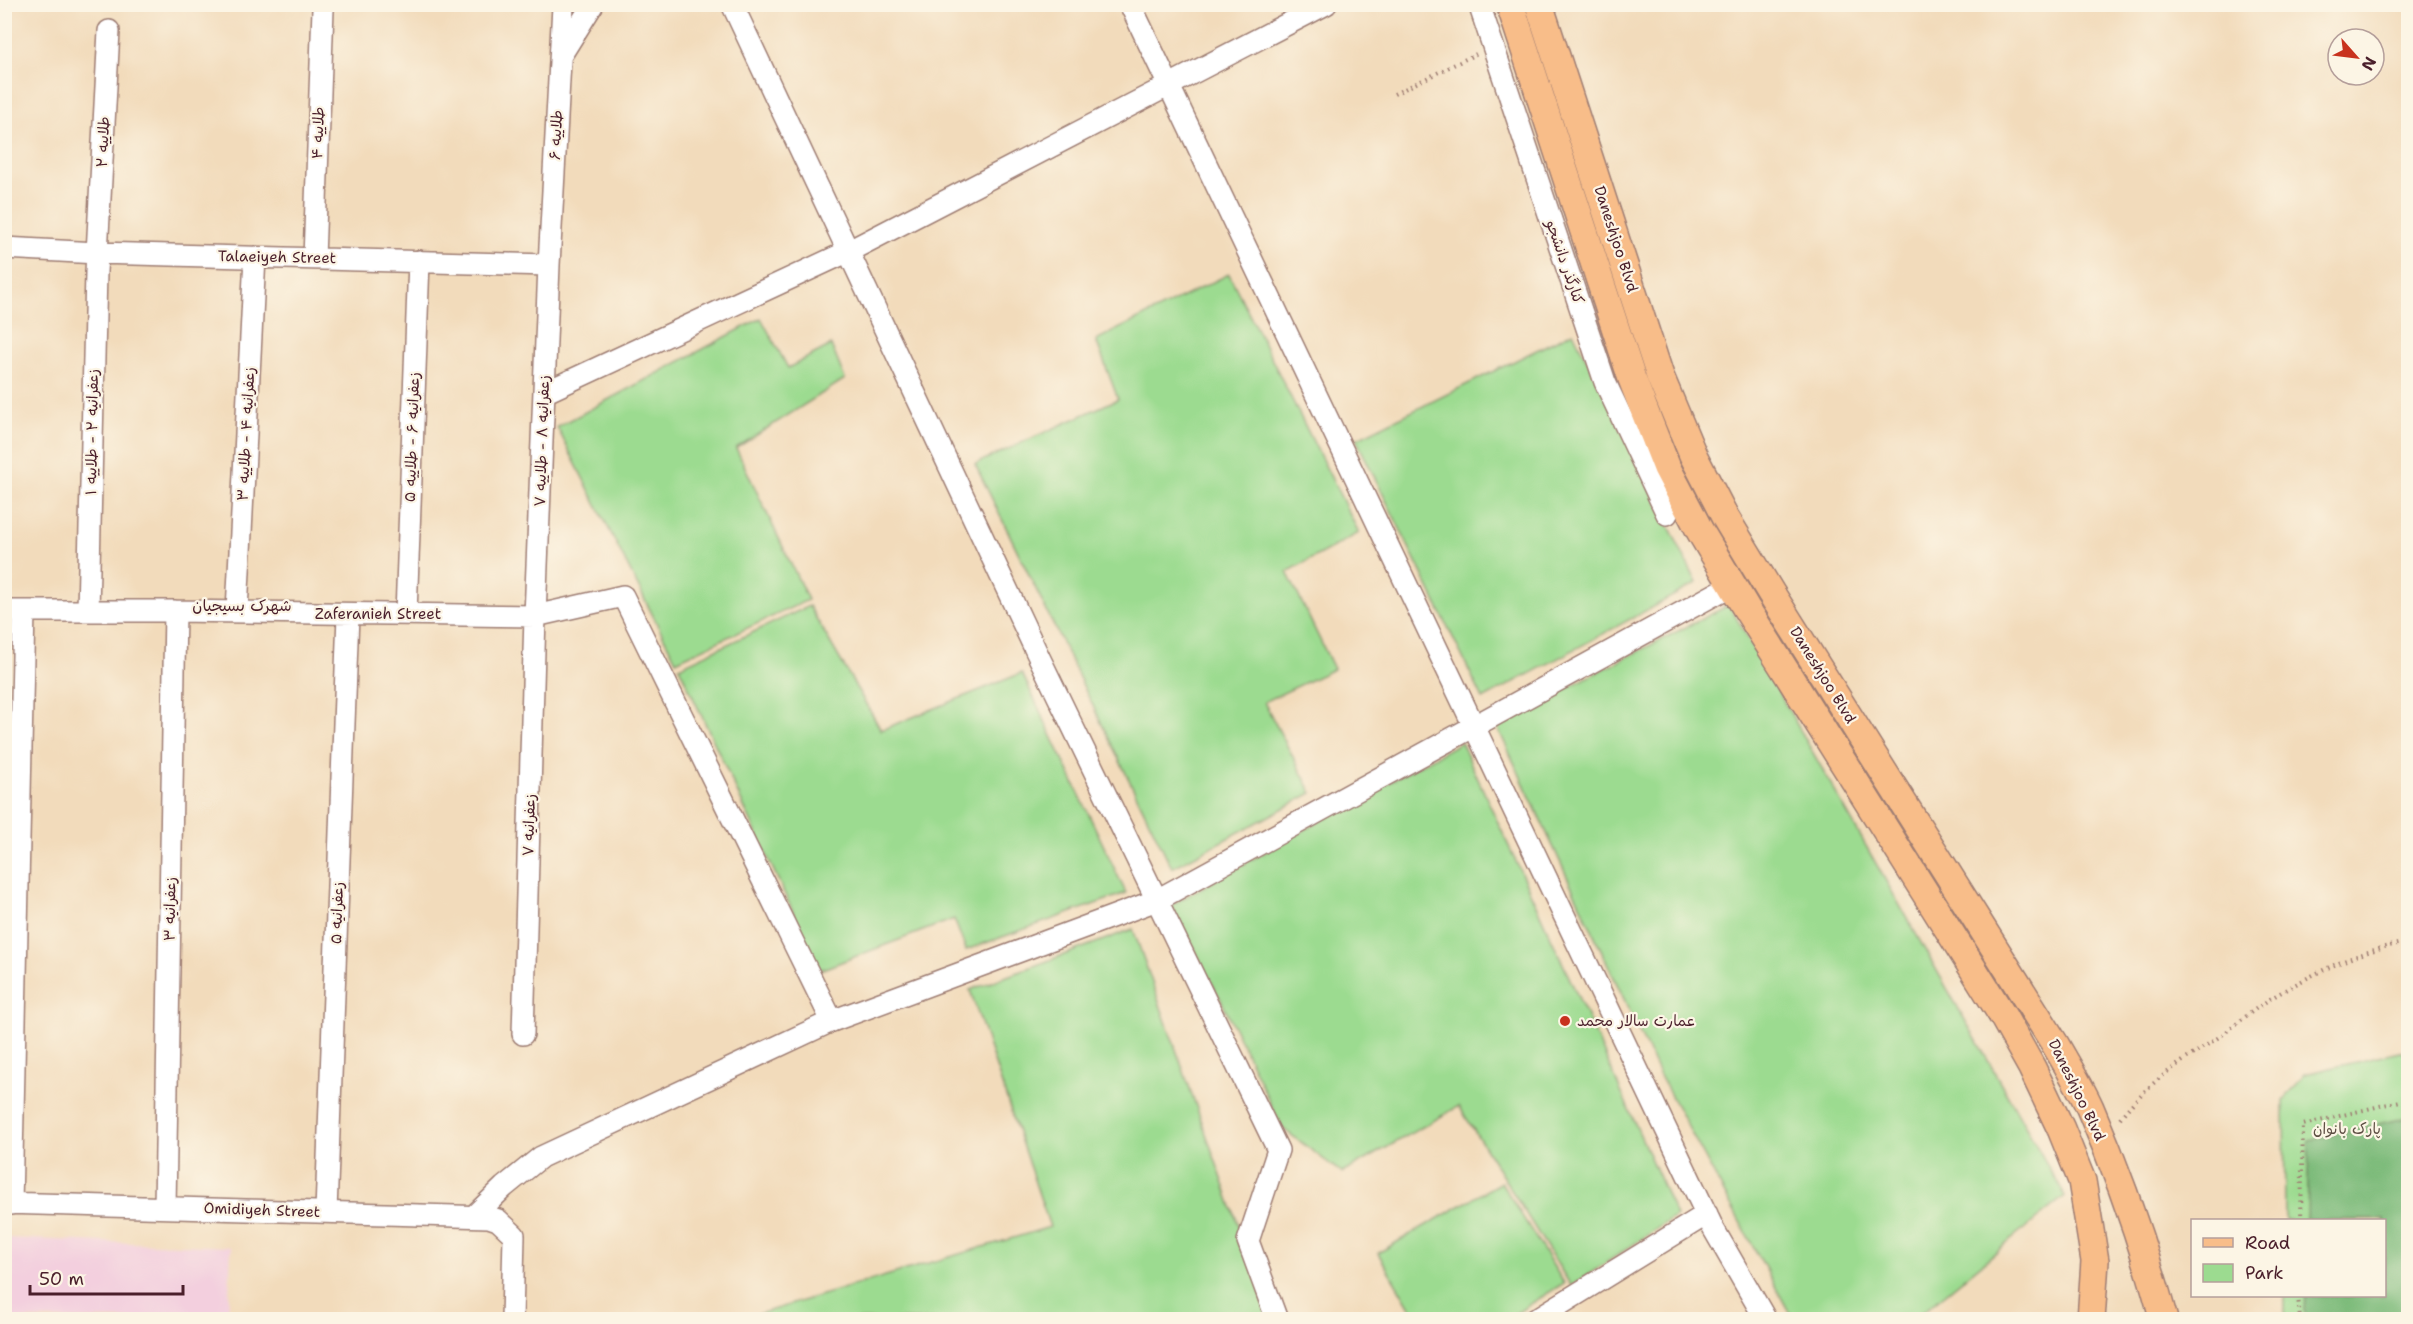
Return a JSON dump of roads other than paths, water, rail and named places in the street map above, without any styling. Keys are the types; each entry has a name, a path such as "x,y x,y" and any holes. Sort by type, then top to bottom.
{"main road":[{"name":"Daneshjoo Blvd","path":"1510,4 1632,379 1667,468 1732,585 2004,1018 2032,1068 2061,1129 2082,1181 2095,1261 2091,1320"},
{"name":"Daneshjoo Blvd","path":"1539,4 1660,376 1692,455 1725,518 2030,1001 2089,1106 2143,1245 2164,1320"}],"street":[{"path":"560,56 593,4"},
{"path":"732,4 1037,653 1278,1150 1248,1241 1277,1320"},
{"path":"1131,4 1167,85 1707,1214 1766,1320"},
{"path":"544,393 849,251 1326,4"},
{"name":"کنارگذر دانشجو","path":"1479,4 1605,382 1667,514"},
{"name":"طلاییه ۶","path":"549,265 563,6"},
{"name":"طلاییه ۴","path":"314,258 323,9"},
{"name":"طلاییه ۲","path":"97,253 109,31"},
{"name":"Talaeiyeh Street","path":"4,248 97,253 549,265"},
{"name":"زعفرانیه ۲ - طلاییه ۱","path":"88,611 97,253"},
{"name":"زعفرانیه ۴ - طلاییه ۳","path":"237,611 255,256"},
{"name":"زعفرانیه ۶ - طلاییه ۵","path":"405,614 419,261"},
{"name":"زعفرانیه ۸ - طلاییه ۷","path":"535,616 549,265"},
{"path":"475,1215 504,1187 542,1157 832,1021 1157,900 1732,585"},
{"name":"Zaferanieh Street","path":"14,611 237,611 348,615 535,616 623,596 832,1021"},
{"path":"8,1204 14,611"},
{"name":"زعفرانیه ۳","path":"165,1207 175,611"},
{"name":"زعفرانیه ۵","path":"326,1212 348,615"},
{"name":"زعفرانیه ۷","path":"523,1034 535,616"},
{"name":"Omidiyeh Street","path":"8,1204 475,1215 498,1220 513,1234 512,1320"},
{"path":"1535,1320 1707,1214"}],"place":[{"name":"عمارت سالار محمد","path":"1565,1021"}],"district":[{"name":"شهرک بسیجیان","path":"242,605"}],"park label":[{"name":"پارک بانوان","path":"2347,1129"}]}
